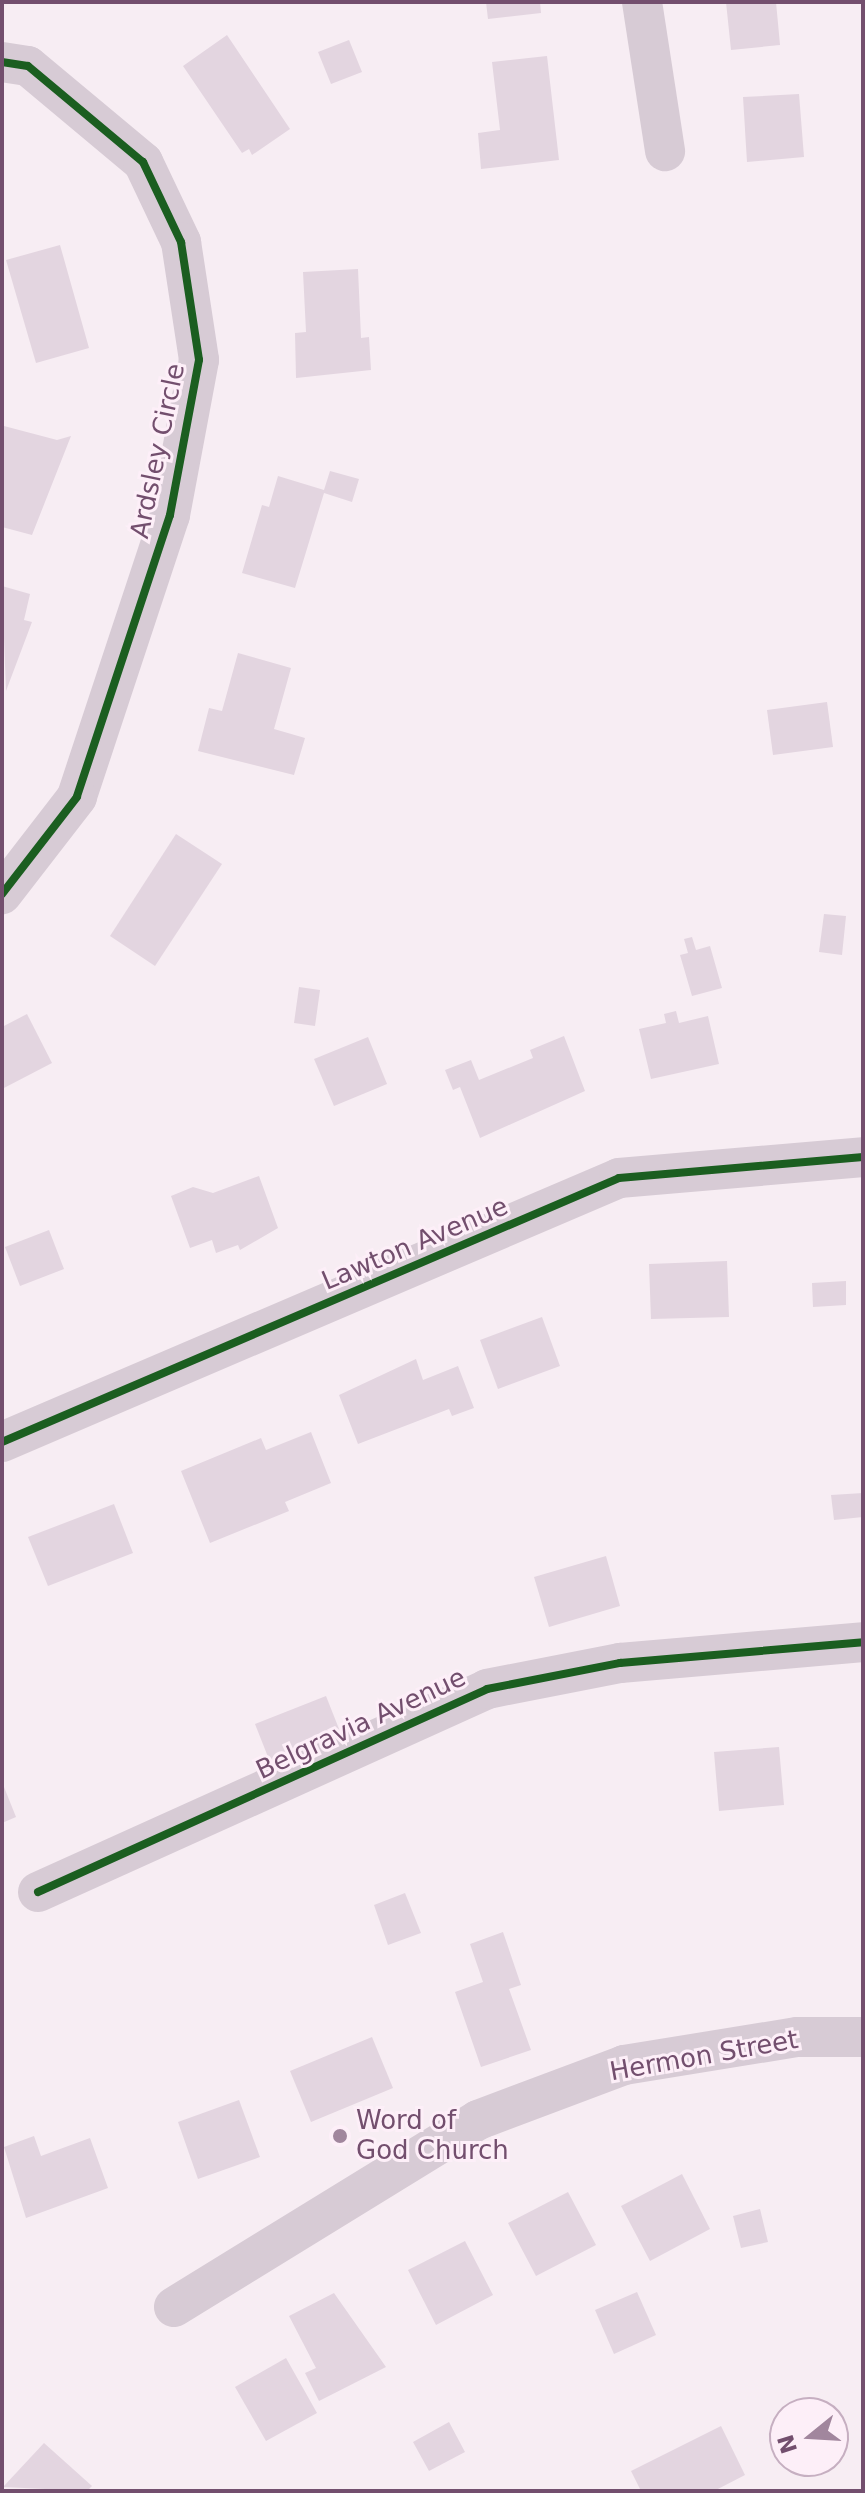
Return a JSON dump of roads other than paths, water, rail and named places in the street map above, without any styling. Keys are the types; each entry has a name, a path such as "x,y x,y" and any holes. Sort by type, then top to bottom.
{"street":[{"path":"642,2 665,151"},
{"name":"Ardsley Circle","path":"2,62 28,66 143,162 181,242 199,360 170,515 77,797 2,894"},
{"name":"Lawton Avenue","path":"2,1442 619,1178 863,1157"},
{"name":"Belgravia Avenue","path":"38,1892 487,1689 620,1663 863,1642"},
{"name":"Hermon Street","path":"174,2307 478,2120 624,2065 797,2037 863,2037"}],"place":[{"name":"Word of God Church","path":"340,2136"}]}
